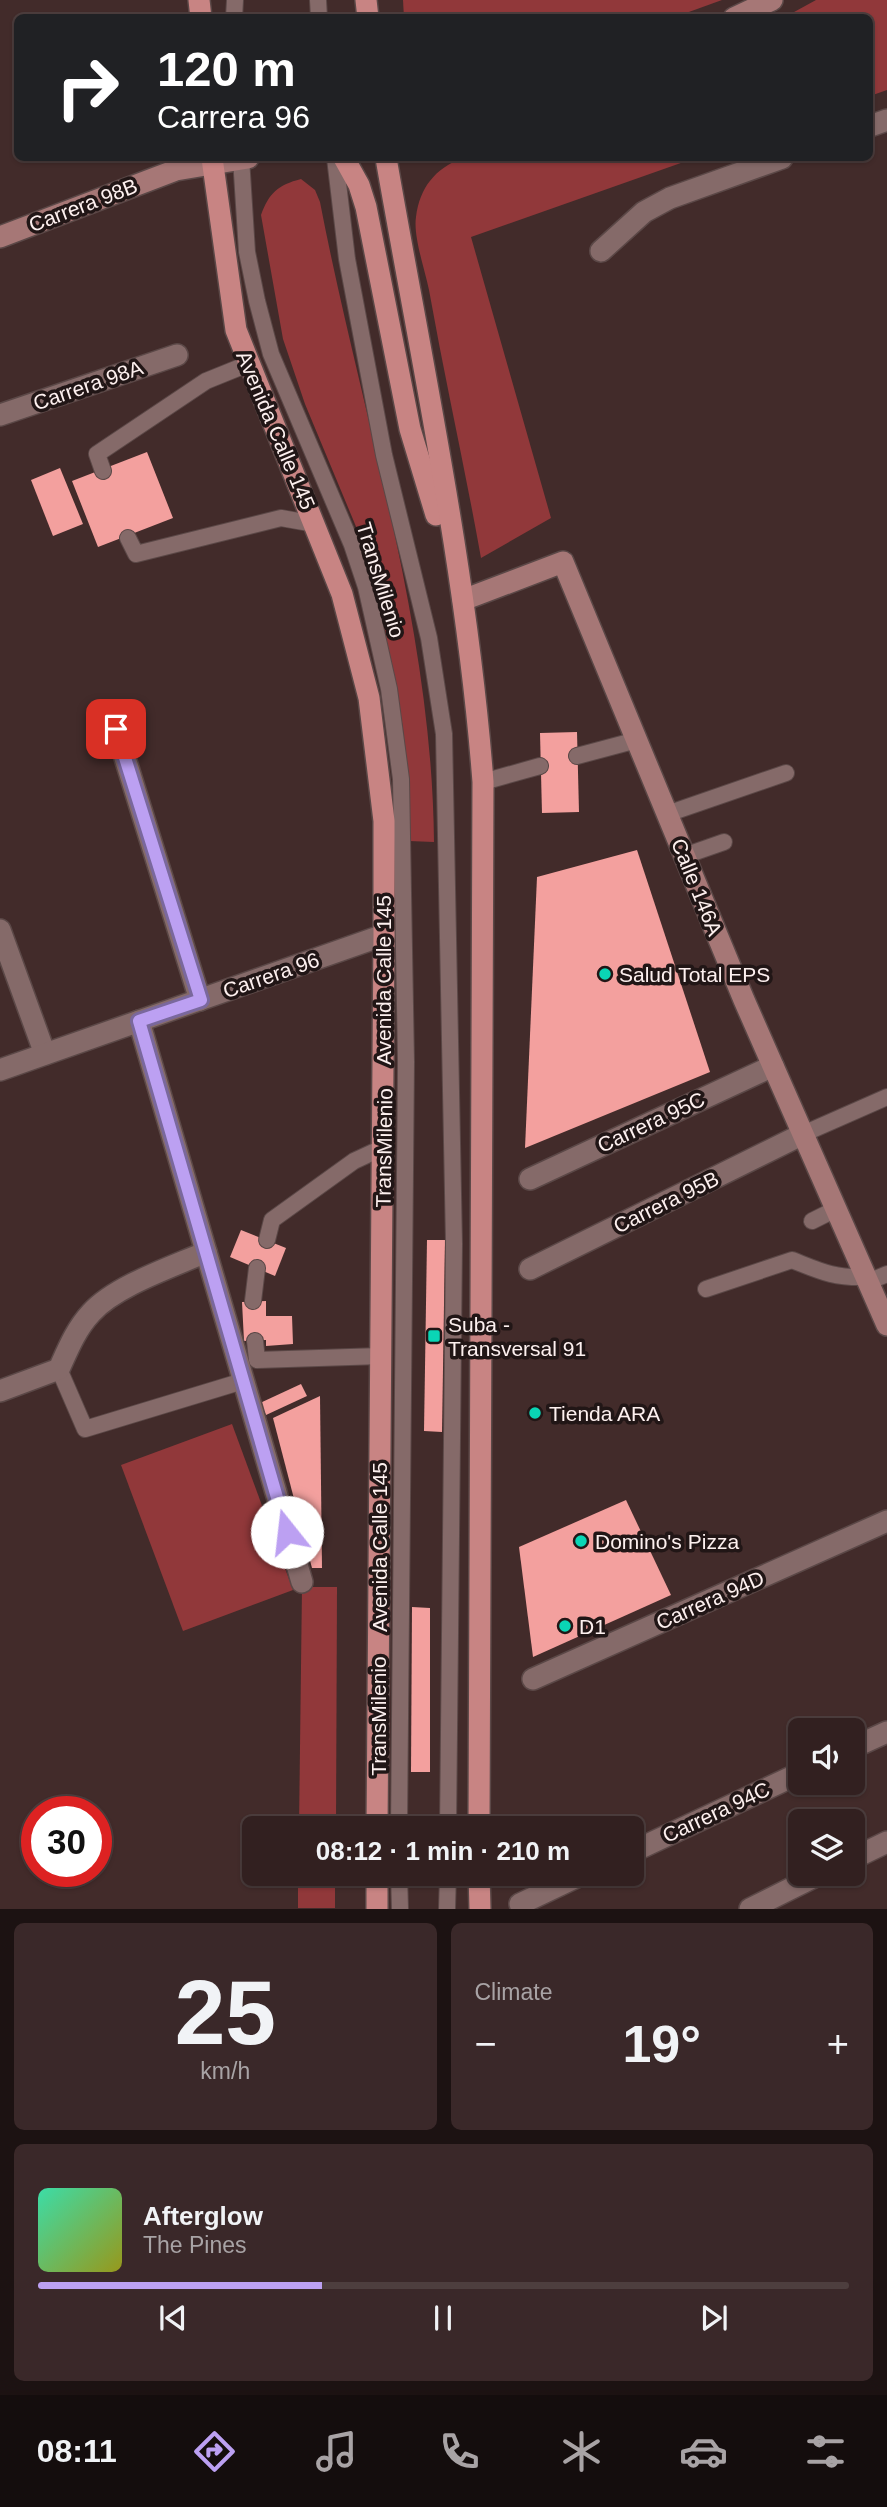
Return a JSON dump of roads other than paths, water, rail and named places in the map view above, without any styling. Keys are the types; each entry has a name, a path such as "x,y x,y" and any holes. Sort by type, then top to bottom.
{"main road":[{"name":"Avenida Calle 145","path":"212,161 234,323 248,364 342,594 369,698 384,821 377,1816"},
{"path":"346,161 359,185 366,207 410,429 463,600"},
{"path":"387,161 463,600 475,683 483,782 479,1816"},
{"path":"377,1886 377,1909"},
{"path":"479,1886 480,1909"}],"street":[{"path":"742,14 772,0"},
{"name":"Carrera 98B","path":"0,237 160,175 212,161"},
{"path":"601,251 645,212 670,198 774,161"},
{"name":"Carrera 98A","path":"0,415 177,355"},
{"name":"Calle 146A","path":"463,600 564,562 684,856 803,1135 836,1209 878,1278 887,1325"},
{"path":"116,729 201,1000"},
{"path":"0,930 45,1054"},
{"name":"Carrera 96","path":"0,1070 384,935"},
{"path":"139,1021 302,1582"},
{"name":"Carrera 95C","path":"530,1179 773,1066"},
{"name":"Carrera 95B","path":"530,1269 803,1135"},
{"path":"0,1391 59,1369 74,1336 92,1311 130,1285 206,1252"},
{"name":"Carrera 94D","path":"533,1679 887,1521"},
{"path":"865,1742 887,1732"},
{"name":"Carrera 94C","path":"644,1846 788,1779"},
{"path":"865,1852 887,1842"},
{"path":"522,1906 560,1886"},
{"path":"750,1909 796,1886"}],"lane":[{"name":"TransMilenio","path":"243,161 247,252 257,301 271,354 352,545 366,587 389,689 401,779 406,1062 399,1816"},
{"name":"TransMilenio","path":"335,161 347,259 384,455 429,638 444,734 454,1244 448,1816"},
{"path":"103,471 97,454 206,381 248,364"},
{"path":"128,538 136,554 281,518 315,524"},
{"path":"577,756 637,740"},
{"path":"483,782 540,766"},
{"path":"667,814 786,773"},
{"path":"684,856 724,842"},
{"path":"803,1135 887,1097"},
{"path":"267,1240 272,1220 354,1161 382,1148"},
{"path":"812,1221 836,1209"},
{"path":"706,1289 792,1259 821,1273 842,1278 878,1278"},
{"path":"253,1301 257,1268"},
{"path":"255,1340 257,1360 381,1356"},
{"path":"59,1369 85,1429 243,1381"},
{"path":"399,1886 400,1909"},
{"path":"447,1909 448,1886"}],"place":[{"name":"Salud Total EPS","path":"605,974"},
{"name":"Suba - Transversal 91","path":"434,1336"},
{"name":"Tienda ARA","path":"535,1413"},
{"name":"Domino's Pizza","path":"581,1541"},
{"name":"D1","path":"565,1626"}]}
